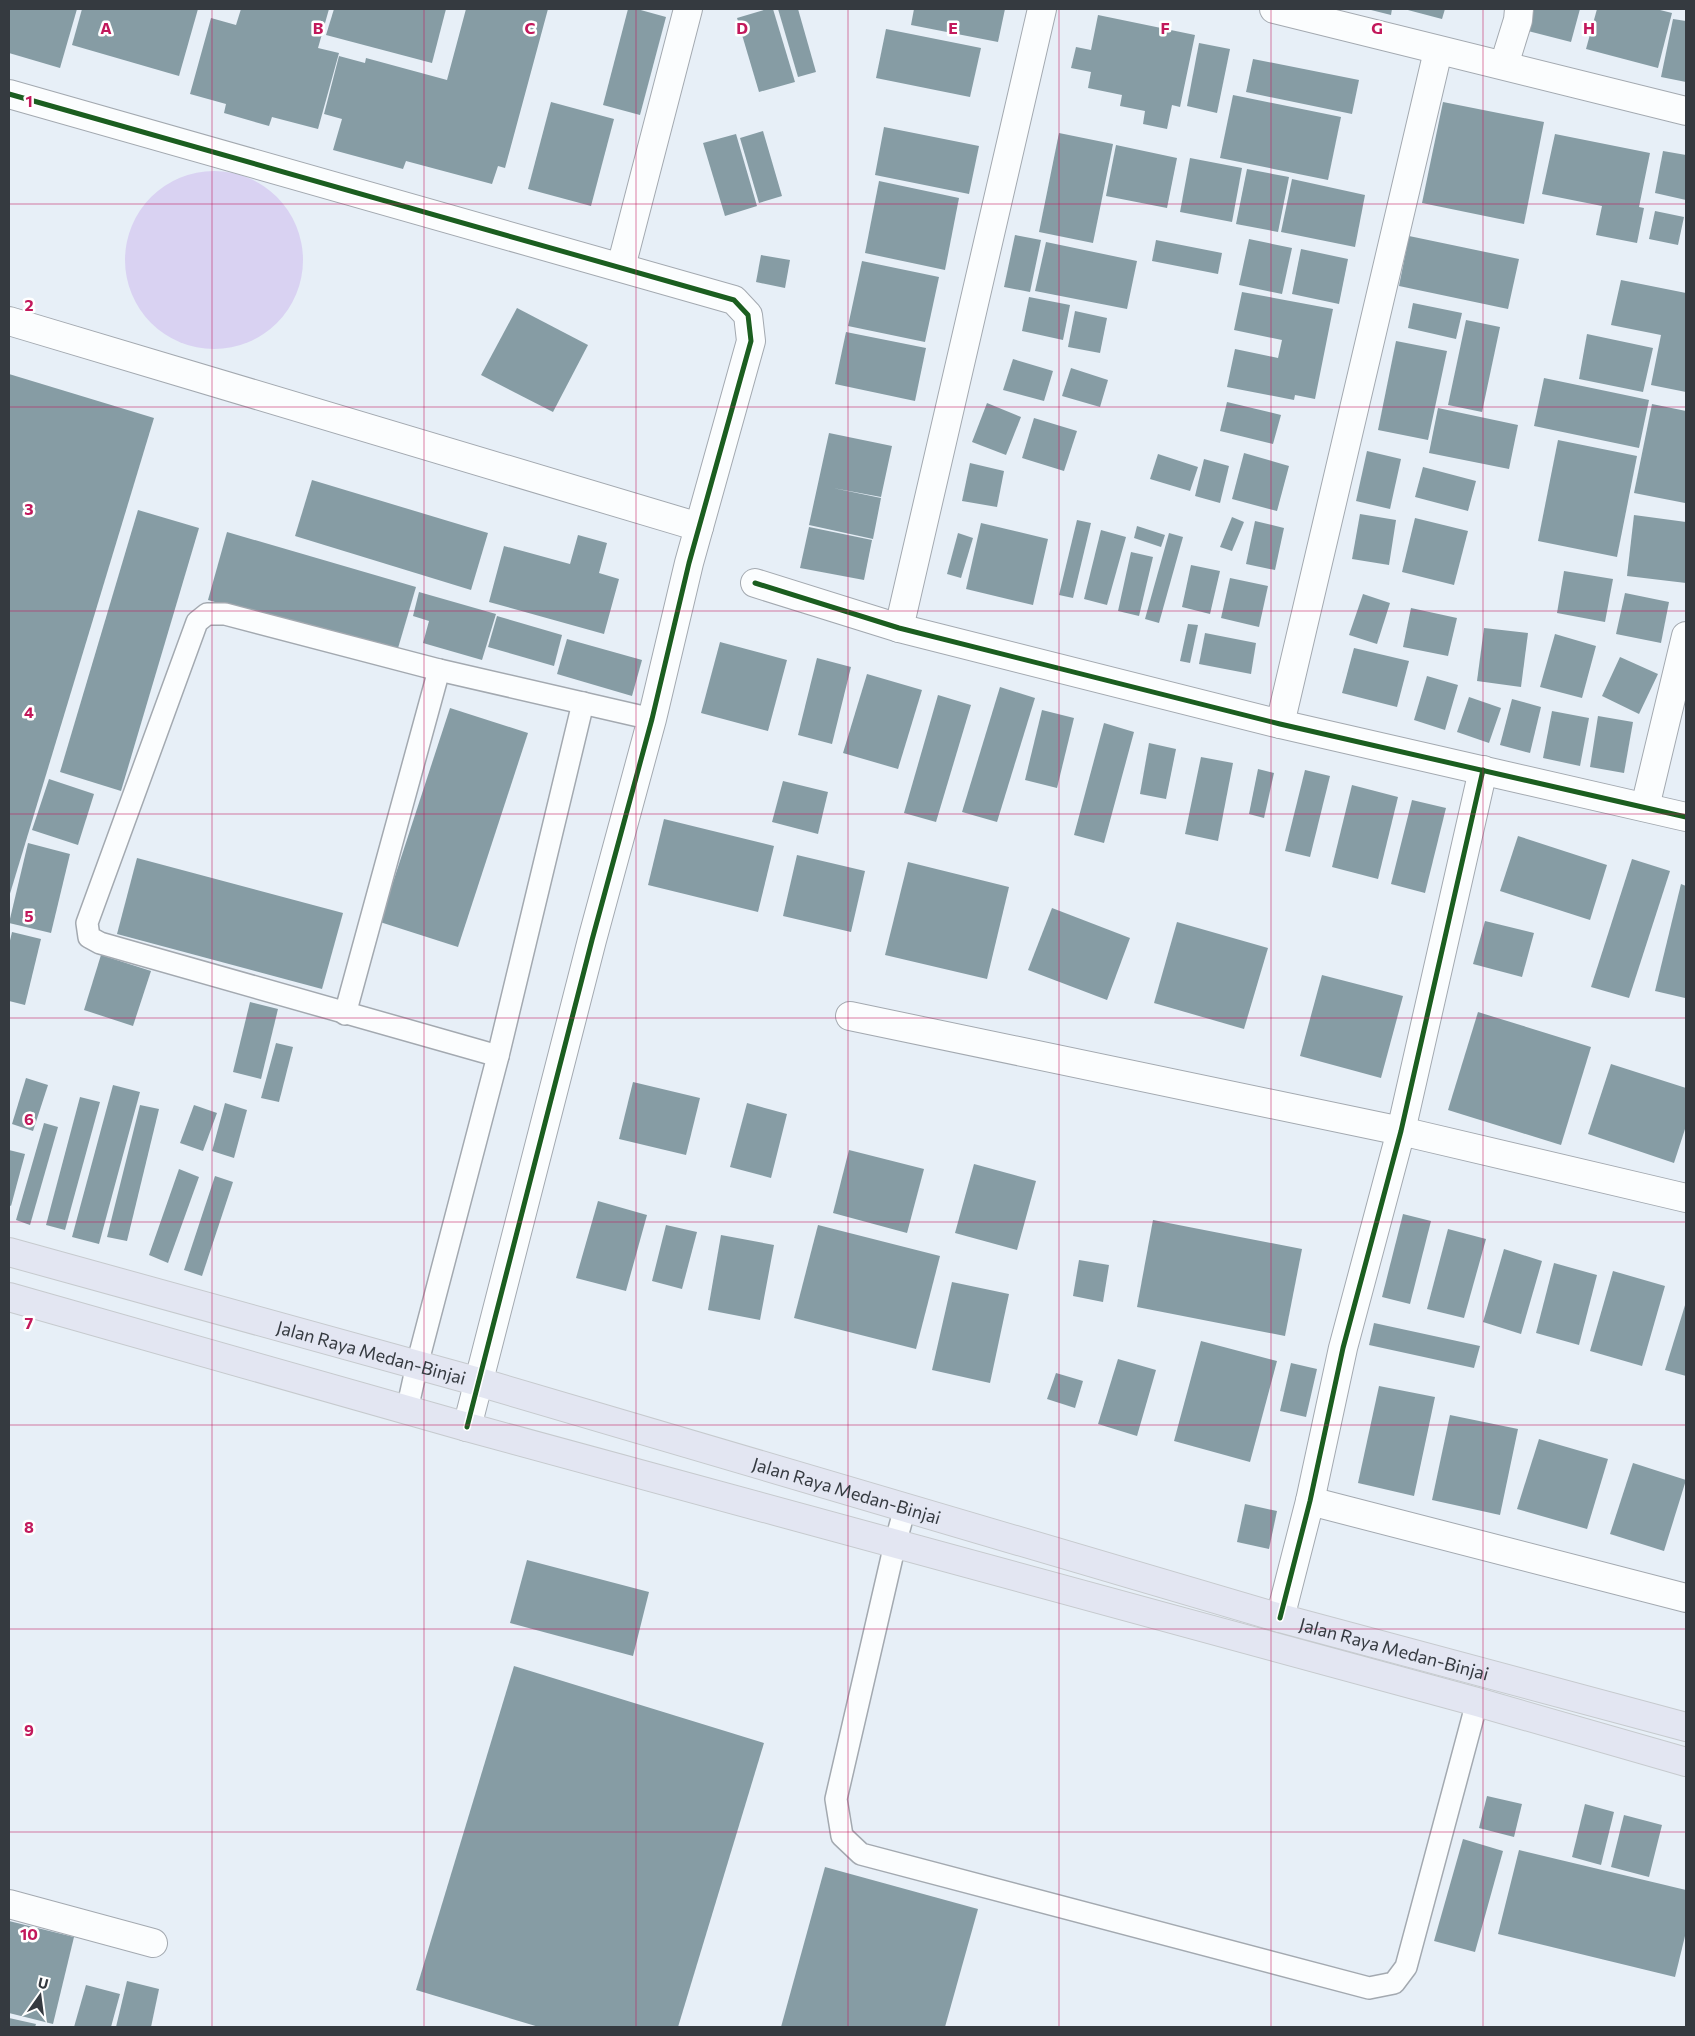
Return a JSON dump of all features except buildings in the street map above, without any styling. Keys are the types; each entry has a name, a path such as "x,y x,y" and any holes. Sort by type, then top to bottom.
{"highway":[{"name":"Jalan Raya Medan-Binjai","path":"9,1252 479,1382 1280,1618 1686,1727"},
{"name":"Jalan Raya Medan-Binjai","path":"9,1297 467,1427 1477,1702 1686,1762"}],"street":[{"path":"621,266 688,9"},
{"path":"899,628 1042,9"},
{"path":"1274,9 1686,111"},
{"path":"1504,65 1519,9"},
{"path":"1280,724 1438,51"},
{"path":"9,94 621,266 734,300 748,315 751,342 699,527 652,719 592,940 467,1427"},
{"path":"9,321 699,527"},
{"path":"755,583 899,628 1280,724 1686,816"},
{"path":"1645,807 1686,636"},
{"path":"1280,1618 1310,1501 1343,1348 1401,1131 1483,770"},
{"path":"850,1016 1401,1131 1686,1198"},
{"path":"1310,1501 1686,1598"},
{"path":"9,1904 153,1943"}],"lane":[{"path":"498,1056 100,943 89,937 87,923 198,622 207,614 225,614 439,670 652,719"},
{"path":"345,1014 439,670"},
{"path":"407,1410 417,1365 498,1056 583,703"},
{"path":"905,1508 836,1799 842,1836 861,1854 1369,1988 1394,1983 1406,1967 1477,1702"}],"shaded area":[{"path":"205,171 223,171 240,174 256,181 271,191 283,203 293,218 300,234 303,260 302,277 297,294 283,317 271,329 256,339 240,346 223,349 205,349 188,346 172,339 157,329 145,317 135,302 128,286 125,269 125,251 128,234 135,218 145,203 157,191 172,181 188,174"}],"cycle path":[{"path":"9,94 734,300 748,315 751,341 689,563 652,719 592,940 467,1427"},
{"path":"755,583 899,628 1280,724 1686,817"},
{"path":"1280,1618 1310,1501 1343,1348 1401,1131 1483,770"}]}
